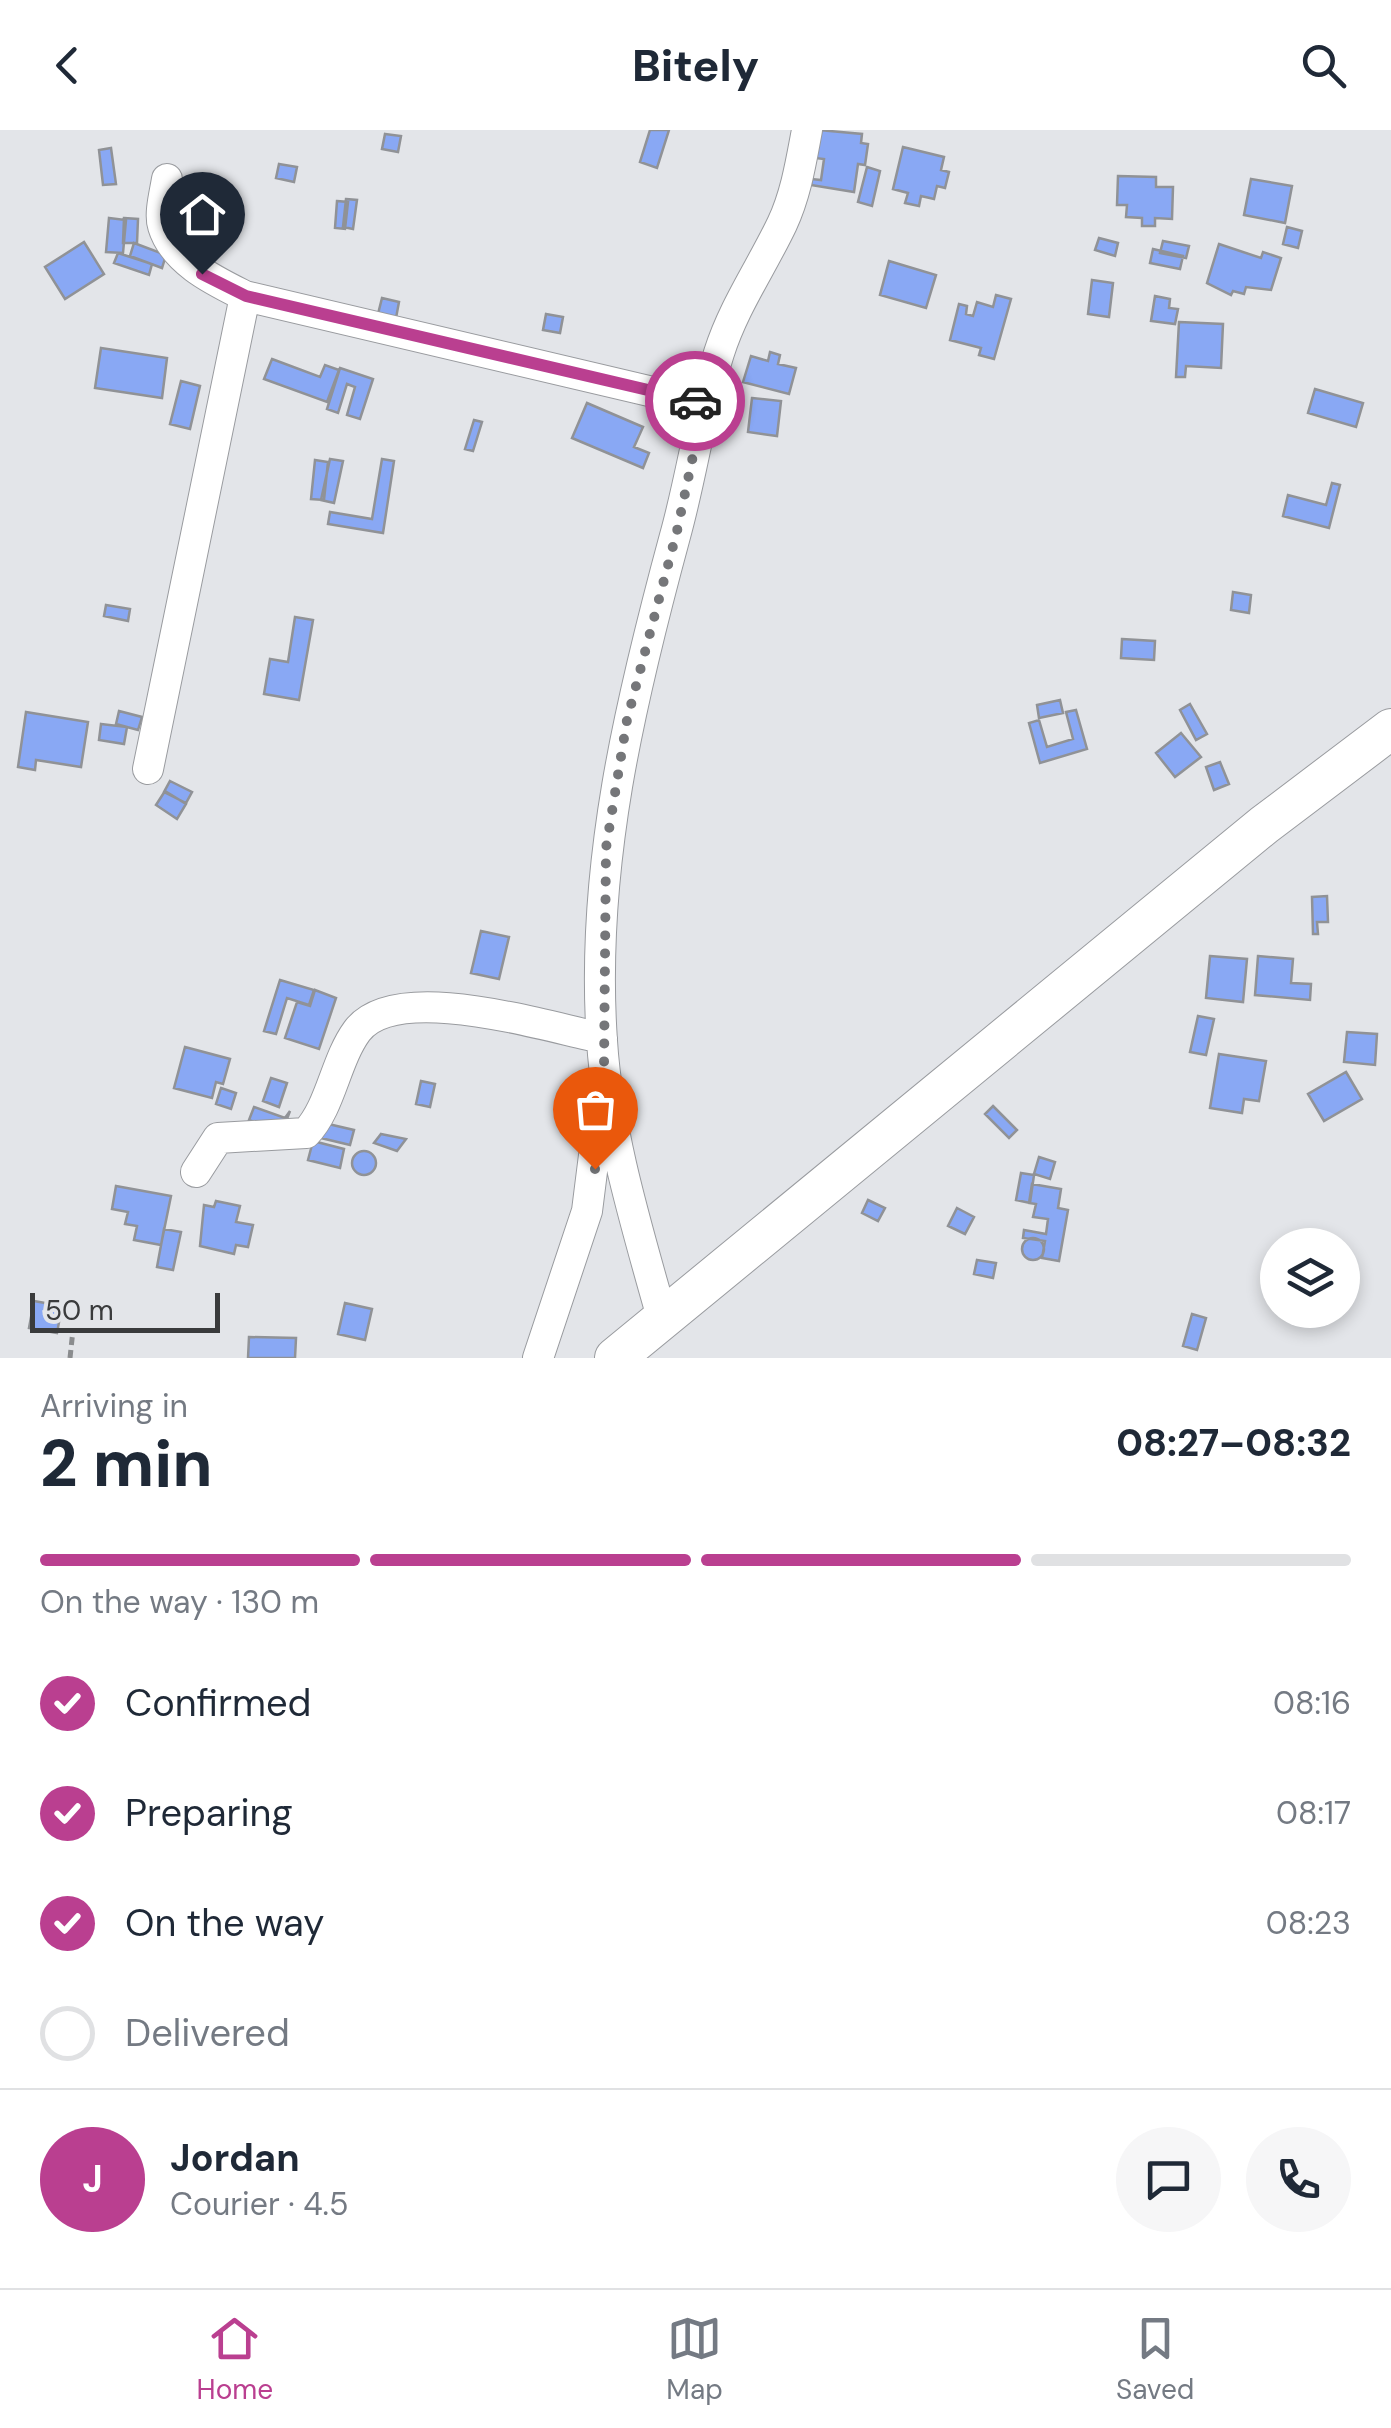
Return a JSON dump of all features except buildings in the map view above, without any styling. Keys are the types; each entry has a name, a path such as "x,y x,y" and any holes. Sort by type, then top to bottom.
{"main road":[{"path":"615,1358 1249,837 1391,729"}],"street":[{"path":"538,1358 588,1211 603,1053 606,848 627,720 677,531 704,404 740,296 794,194 807,130"},
{"path":"167,179 162,224 176,248 202,274 246,296 704,404"},
{"path":"148,769 246,296"},
{"path":"196,1172 218,1138 306,1133 355,1034 380,1012 407,1006 449,1009 603,1053"},
{"path":"603,1053 641,1242 664,1321"}],"path":[{"path":"70,1358 72,1330"}],"way so far":[{"path":"595,1169 604,1068 606,848 627,720 677,531 704,404 695,401"}],"route":[{"path":"202,274 246,296 695,401"}]}
